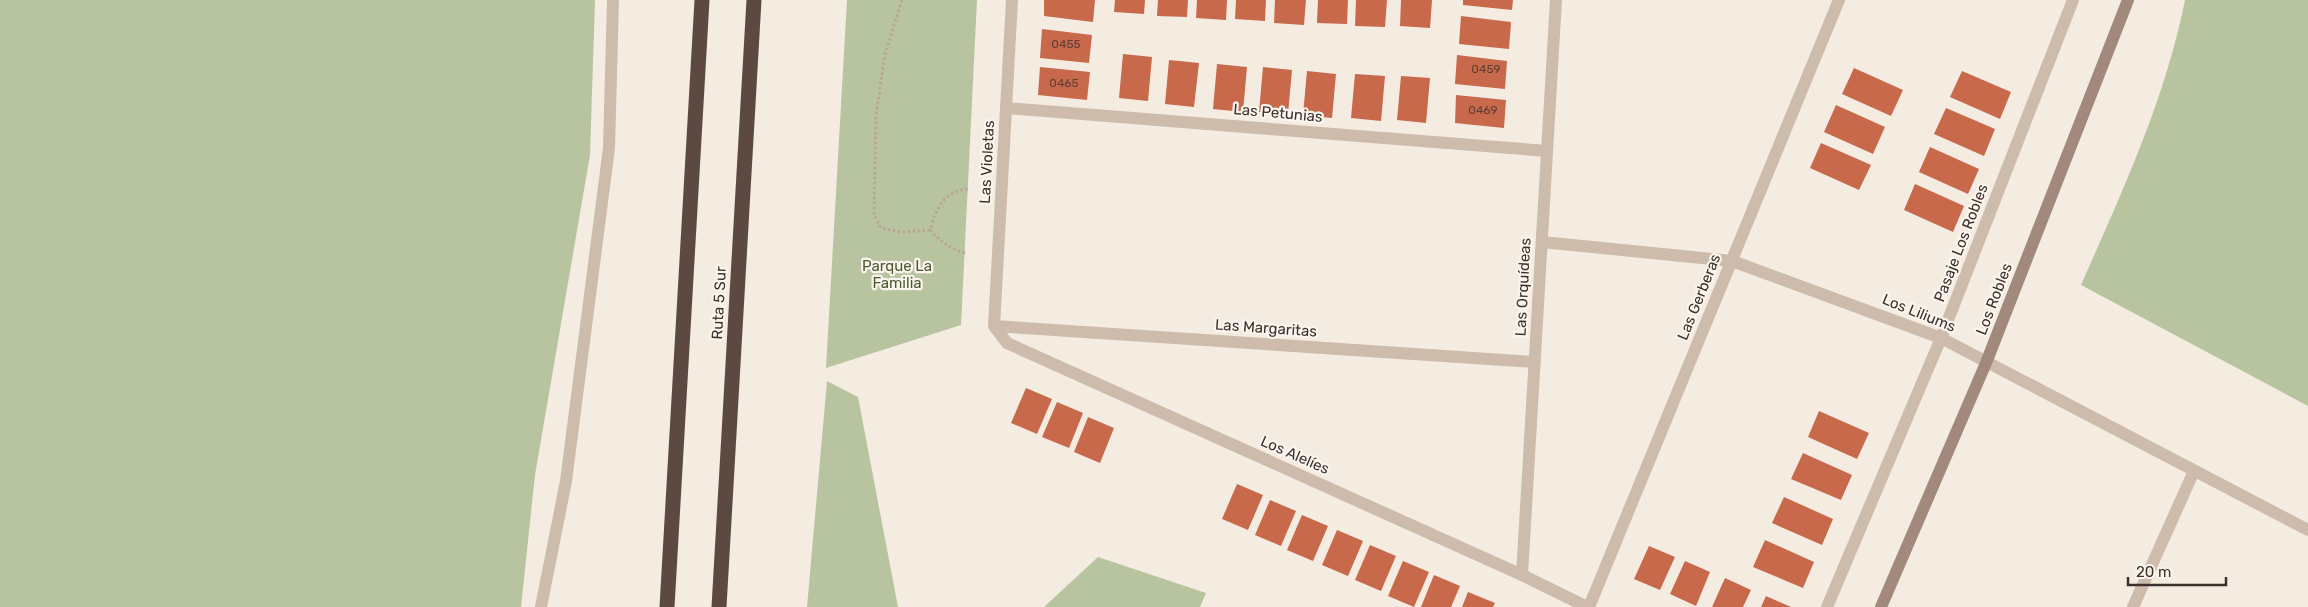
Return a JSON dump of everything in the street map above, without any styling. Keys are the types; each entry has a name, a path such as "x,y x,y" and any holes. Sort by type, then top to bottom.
{"highway":[{"path":"667,607 702,0"},
{"name":"Ruta 5 Sur","path":"719,607 754,0"}],"street":[{"path":"541,607 566,481 609,148 613,0"},
{"name":"Las Violetas","path":"994,326 1012,0"},
{"name":"Las Orquídeas","path":"1522,575 1556,0"},
{"name":"Las Gerberas","path":"1588,607 1839,0"},
{"name":"Pasaje Los Robles","path":"1827,607 1941,338 2073,0"},
{"name":"Los Robles","path":"1881,607 1986,363 2128,0"},
{"name":"Las Petunias","path":"1006,108 1547,151"},
{"name":"Los Liliums","path":"1542,242 1732,261 1941,338 2308,530"},
{"name":"Las Margaritas","path":"994,326 1535,362"},
{"name":"Los Alelíes","path":"994,326 1006,342 1522,575 1588,607"},
{"path":"2134,607 2194,471"}],"path":[{"path":"902,0 885,54 876,116 874,215 881,228 902,232 930,230"},
{"path":"930,230 942,200 960,189 969,189"},
{"path":"930,230 940,241 952,249 966,253"}],"green space":[{"path":"0,0 595,0 590,155 535,475 521,607 0,607"},
{"name":"Parque La Familia","path":"847,0 977,0 961,325 826,368"},
{"path":"2185,0 2308,0 2308,406 2081,285 2127,180 2154,110 2166,74"},
{"path":"827,381 858,397 898,607 807,607"},
{"path":"1098,557 1206,593 1200,607 1044,607"}],"building":[{"path":"1044,0 1095,0 1093,22 1044,16"},
{"path":"1115,0 1145,0 1144,14 1114,12"},
{"path":"1158,0 1188,0 1187,17 1157,16"},
{"path":"1197,0 1227,0 1226,20 1196,18"},
{"path":"1236,0 1266,0 1265,21 1235,19"},
{"path":"1275,0 1306,0 1304,25 1274,23"},
{"path":"1318,0 1348,0 1347,24 1317,23"},
{"path":"1356,0 1387,0 1385,27 1355,26"},
{"path":"1401,0 1432,0 1430,28 1400,26"},
{"path":"1463,0 1513,0 1512,10 1463,5"},
{"path":"1461,16 1511,22 1509,49 1459,44"},
{"path":"1042,29 1092,35 1089,63 1040,58"},
{"path":"1123,54 1152,57 1148,101 1119,98"},
{"path":"1457,55 1507,61 1505,89 1455,84"},
{"path":"1169,60 1199,63 1194,107 1165,104"},
{"path":"1217,64 1247,67 1243,112 1213,109"},
{"path":"1040,67 1090,72 1087,100 1038,95"},
{"path":"1263,67 1292,70 1288,114 1259,112"},
{"path":"1854,68 1903,90 1891,116 1842,94"},
{"path":"1307,71 1336,74 1332,118 1303,115"},
{"path":"1962,71 2011,92 2000,119 1950,97"},
{"path":"1355,74 1385,76 1381,121 1351,118"},
{"path":"1401,76 1430,78 1426,123 1397,120"},
{"path":"1456,95 1506,100 1504,128 1455,123"},
{"path":"1836,105 1885,127 1873,154 1824,132"},
{"path":"1946,108 1995,129 1984,156 1934,134"},
{"path":"1821,143 1871,165 1859,190 1810,168"},
{"path":"1930,147 1979,169 1968,194 1919,172"},
{"path":"1915,184 1964,206 1953,232 1904,210"},
{"path":"1026,388 1052,399 1037,434 1011,423"},
{"path":"1057,402 1083,413 1069,448 1042,437"},
{"path":"1819,411 1869,433 1857,459 1808,437"},
{"path":"1088,417 1114,428 1100,463 1074,452"},
{"path":"1803,453 1852,475 1841,500 1791,479"},
{"path":"1237,484 1263,495 1248,530 1222,519"},
{"path":"1784,497 1833,519 1822,545 1772,523"},
{"path":"1270,500 1296,511 1281,546 1255,535"},
{"path":"1302,515 1328,526 1313,561 1287,550"},
{"path":"1337,530 1363,541 1348,576 1322,565"},
{"path":"1765,540 1814,562 1803,588 1753,567"},
{"path":"1370,545 1396,556 1381,591 1355,580"},
{"path":"1649,546 1675,557 1660,590 1634,579"},
{"path":"1403,561 1429,572 1414,607 1388,596"},
{"path":"1685,561 1710,572 1696,606 1670,594"},
{"path":"1434,575 1460,586 1451,607 1421,607"},
{"path":"1725,578 1751,590 1743,607 1712,607"},
{"path":"1468,592 1495,603 1493,607 1462,607"},
{"path":"1766,596 1791,607 1761,607"}]}
